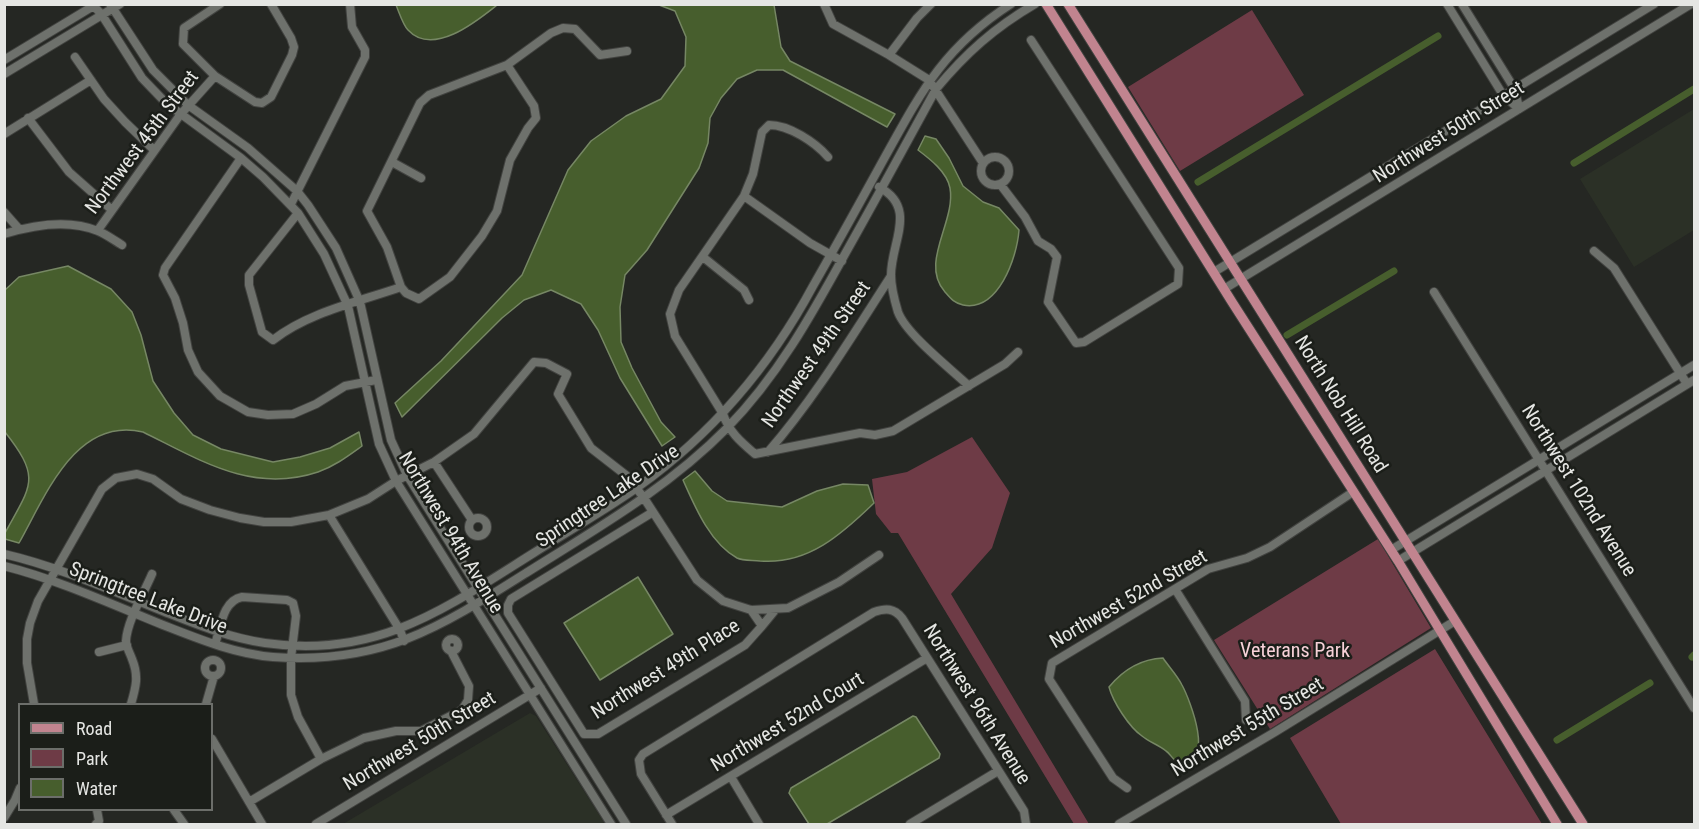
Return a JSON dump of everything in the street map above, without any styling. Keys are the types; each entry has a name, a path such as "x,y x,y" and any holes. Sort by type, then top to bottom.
{"main road":[{"name":"North Nob Hill Road","path":"1046,4 1398,561 1557,825"},
{"name":"North Nob Hill Road","path":"1068,4 1583,825"}],"street":[{"path":"220,4 184,28 183,44 215,76 255,102 262,103 271,98 292,56 294,47 271,4"},
{"path":"291,204 364,57 365,50 352,27 350,4"},
{"path":"824,4 833,24 929,80 983,163"},
{"path":"889,55 917,18 932,4"},
{"name":"Springtree Lake Drive","path":"4,554 58,569 219,633 244,639 292,646 343,643 400,630 427,618 637,488 689,446 723,414 779,344 929,80 965,39 1011,4"},
{"name":"Springtree Lake Drive","path":"4,566 51,579 215,644 259,655 291,658 348,656 404,641 450,620 644,498 694,459 727,427 756,395 789,351 842,261 936,89 960,60 983,39 1035,4"},
{"path":"1447,4 1503,95 1520,109"},
{"path":"1462,4 1514,88 1520,109"},
{"name":"Northwest 50th Street","path":"1214,272 1654,4"},
{"name":"Northwest 50th Street","path":"1224,289 1691,4"},
{"path":"4,60 94,5"},
{"name":"Northwest 94th Avenue","path":"94,5 142,78 180,115 240,158 291,204 324,254 348,306 357,342 363,382 379,444 396,481 611,825"},
{"path":"4,74 114,6"},
{"name":"Northwest 94th Avenue","path":"114,6 153,70 188,105 248,148 297,191 336,248 360,302 391,440 408,475 626,825"},
{"path":"507,65 534,106 536,118 510,160 497,211 482,236 450,277 419,299 406,293 401,287 387,247 367,211 420,104 429,95 507,65 551,33 563,28 575,29 600,54 627,51"},
{"path":"1000,184 1025,217 1038,242 1051,249 1057,257 1048,302 1077,343 1084,342 1178,284 1179,268 1031,40"},
{"path":"75,57 125,123 154,150"},
{"name":"Northwest 45th Street","path":"98,230 180,115 215,76"},
{"path":"4,134 91,80"},
{"path":"28,118 69,172 112,210"},
{"path":"828,157 820,147 781,125 769,125 762,132 753,174 744,196 679,290 670,314 675,336 723,414 727,427 755,454 860,432 875,435 893,431 1005,364 1018,352"},
{"path":"993,156 1002,159 1006,162 1008,175 1000,184 990,184 982,179 980,170 983,163 993,156"},
{"path":"240,158 163,274 175,298 188,350 198,372 220,396 248,411 268,415 293,414 316,404 345,386 376,380"},
{"path":"392,162 421,178"},
{"path":"870,183 882,189 897,202 900,212 891,276 899,314 928,350 969,386"},
{"path":"744,196 810,243 842,261"},
{"path":"4,212 19,229"},
{"path":"298,213 249,275 249,285 262,332 273,340 311,318 401,287"},
{"name":"Northwest 45th Street","path":"4,234 19,229 69,225 98,230 122,245"},
{"path":"1398,561 1691,382 1681,373 1614,268 1594,251"},
{"path":"703,257 744,290 749,300"},
{"name":"Northwest 49th Street","path":"768,452 795,421 891,276"},
{"name":"Northwest 102nd Avenue","path":"1434,292 1695,708"},
{"path":"34,703 27,663 27,639 38,601 102,489 116,478 137,474 153,479 181,500 240,518 264,522 291,522 329,515 368,499 396,481 434,462 474,434 534,362 546,363 567,374 558,394 591,448 627,476 644,498 697,580 723,601 750,610 788,608 839,582 879,555"},
{"path":"1390,550 1695,365"},
{"path":"434,462 472,520"},
{"name":"Northwest 52nd Street","path":"1127,788 1113,778 1049,679 1052,663 1208,569 1247,558 1270,547 1353,492"},
{"name":"Northwest 49th Place","path":"653,512 511,599 508,605 508,613 584,734 598,734 745,645 776,609"},
{"path":"329,515 400,630 404,641"},
{"path":"132,703 137,685 137,675 127,645 128,632 152,574"},
{"path":"1175,589 1245,701 1246,720"},
{"path":"215,644 227,607 236,598 287,600 293,603 296,616 291,658 291,695 298,717 321,759"},
{"name":"Northwest 96th Avenue","path":"666,815 641,774 639,760 643,754 874,612 890,608 898,612 902,618 1024,811 1026,825"},
{"name":"Northwest 49th Place","path":"750,610 762,626"},
{"name":"Northwest 55th Street","path":"1119,825 1455,621"},
{"path":"99,652 127,645"},
{"path":"249,802 321,759 364,738 396,731 421,731 462,710 468,700 468,686 452,651"},
{"name":"Northwest 52nd Court","path":"666,815 927,658"},
{"path":"207,703 214,676"},
{"name":"Northwest 50th Street","path":"315,825 541,688"},
{"path":"213,741 262,825"},
{"path":"910,825 998,771"},
{"path":"731,777 759,825"},
{"path":"4,818 18,792"},
{"path":"96,825 99,821 97,811"},
{"path":"175,811 184,825"},
{"path":"666,815 672,825"}],"shaded area":[{"path":"1694,109 1694,230 1634,267 1580,179"},
{"path":"530,713 536,716 605,824 343,824"}],"green space":[{"path":"1252,10 1304,95 1180,171 1128,87"},
{"path":"972,437 1010,493 992,548 951,594 1089,824 1074,824 898,533 891,533 876,514 872,479 907,472"},
{"name":"Veterans Park","path":"1378,539 1431,628 1270,729 1214,640"},
{"path":"1435,649 1542,824 1341,824 1290,738"}],"water":[{"path":"396,4 497,5 454,34 430,40 418,37 408,30"},
{"path":"659,5 774,5 781,47 790,61 895,114 887,127 783,70 757,70 737,79 721,98 710,118 708,143 699,168 647,250 625,275 620,307 621,342 661,422 675,437 662,446 620,378 598,330 581,304 551,290 524,300 502,318 402,417 395,403 441,361 522,275 568,170 591,141 626,116 661,99 685,66 686,37 675,11"},
{"path":"925,136 936,139 949,158 963,186 983,202 999,208 1019,230 1010,268 1003,281 996,292 975,305 955,302 938,281 937,255 948,215 950,188 942,171 918,150"},
{"path":"68,266 111,289 132,312 141,335 153,381 174,413 193,435 221,449 273,462 330,448 359,432 362,446 336,464 318,472 294,478 271,479 227,471 143,432 120,430 99,436 81,447 52,483 19,543 5,539 5,533 21,504 29,482 24,461 5,432 5,290 19,277"},
{"path":"695,471 712,491 727,501 782,507 817,491 843,484 868,485 874,503 837,536 809,553 777,561 742,560 719,543 698,513 683,480"},
{"path":"638,577 673,634 600,680 564,623"},
{"path":"1163,658 1182,685 1198,731 1197,754 1191,760 1176,761 1168,752 1137,732 1122,714 1109,687 1133,666"},
{"path":"913,716 916,717 940,754 939,758 827,824 809,824 789,793 791,788"}],"waterway":[{"path":"1198,182 1438,36"},
{"path":"1574,163 1694,89"},
{"path":"1287,335 1394,271"},
{"path":"1557,740 1650,683"}]}
